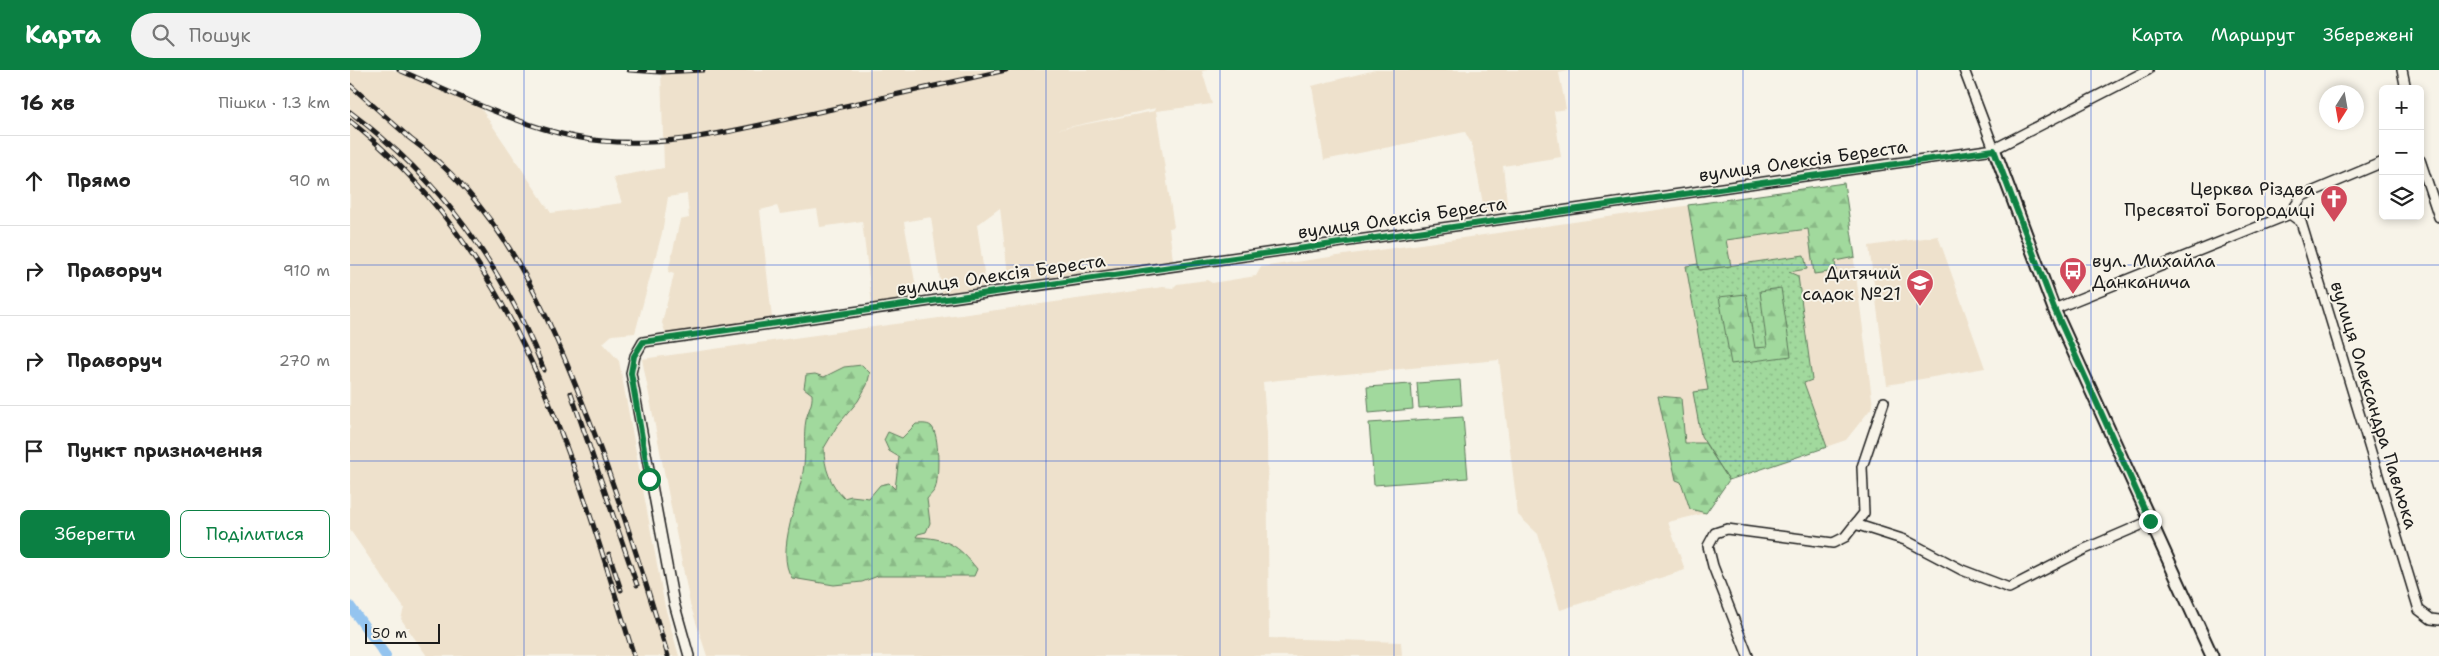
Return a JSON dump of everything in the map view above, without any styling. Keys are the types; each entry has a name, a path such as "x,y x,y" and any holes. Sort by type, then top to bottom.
{"street":[{"path":"1964,70 2054,308 2212,656"},
{"name":"вулиця Олексія Береста","path":"689,656 674,603 631,373 634,356 643,342 1994,150 2148,70"},
{"path":"2402,70 2405,85"},
{"path":"2054,308 2290,214 2302,196 2379,164"},
{"path":"2424,172 2439,217"},
{"name":"вулиця Олександра Павлюка","path":"2290,214 2301,222 2419,610 2430,619 2439,620"},
{"path":"1748,656 1713,566 1708,546 1715,533 1727,529 1833,543 1845,537 1864,513 1862,467 1884,402"},
{"path":"1855,524 1905,540 1962,570 2009,588 2085,549 2150,521"}],"shaded area":[{"path":"350,70 393,70 480,107 551,213 622,203 613,177 664,168 661,70 1208,70 1202,71 1212,104 1156,111 1174,227 1169,228 1173,260 1009,283 1000,208 977,225 986,286 942,294 931,217 904,222 918,298 872,304 862,221 820,227 817,209 780,214 777,206 760,210 772,318 666,334 662,323 674,274 668,272 680,220 689,218 687,194 668,197 662,233 635,333 612,335 603,343 619,361 665,607 679,656 427,656 401,619 404,608 350,530","holes":["1156,108 1155,111 1055,130"]},
{"path":"1375,70 1571,70 1559,73 1566,109 1554,111 1561,157 1503,166 1508,211 1485,215 1472,145 1465,132 1324,160 1312,86"},
{"path":"1844,183 1873,406 1846,440 1729,480 1706,513 1668,522 1685,570 1560,610 1538,534 1518,515 1499,360 1263,382 1267,434 1269,638 1401,642 1402,656 707,656 690,604 642,359 1163,287 1173,288 1177,284 1207,280 1212,283 1256,276 1261,267"},
{"name":"Дитячий садок №21","path":"1938,236 1985,368 1887,385 1869,246"}],"green space":[{"path":"1844,183 1855,257 1835,261 1836,271 1814,274 1808,229 1726,240 1731,266 1699,270 1688,205"},
{"path":"1804,255 1807,269 1789,272 1798,276 1812,380 1804,383 1827,447 1729,480 1701,436 1693,392 1708,390 1686,266 1698,264 1700,270"},
{"path":"1781,288 1791,356 1731,364 1719,297 1746,294 1755,348 1767,347 1760,291"},
{"path":"862,365 870,373 867,385 858,401 837,426 824,448 825,462 832,481 844,498 851,496 869,498 880,485 889,483 895,489 899,457 889,451 884,440 888,432 902,438 916,424 931,426 934,430 937,447 938,467 936,484 927,499 930,523 926,532 918,534 916,537 936,539 951,544 964,554 977,569 974,576 878,576 862,582 834,585 792,578 787,567 787,539 802,478 805,459 805,426 812,401 812,394 804,388 806,375 815,374 824,377 844,367"},
{"path":"1460,380 1462,405 1419,408 1417,383"},
{"path":"1411,384 1413,409 1369,413 1367,387"},
{"path":"1658,396 1681,398 1685,443 1705,443 1729,480 1706,513 1690,509 1681,482 1676,480"},
{"path":"1463,417 1468,478 1374,485 1369,423"}],"waterway":[{"path":"350,606 386,656"}],"railway":[{"path":"399,70 486,108 552,131 575,137 605,141 635,142 665,141 726,132 1006,70"},
{"path":"629,70 660,72 703,70"},
{"path":"350,85 412,140"},
{"path":"350,112 383,138 413,166 465,227 509,295 544,370"},
{"path":"350,121 409,175 458,234 498,298 533,365 562,436 588,508 634,656"},
{"path":"408,137 441,164 471,195 496,228 519,264 539,302 557,340 600,448 631,537 668,656"},
{"path":"571,393 637,585"},
{"path":"609,554 621,590"}],"place":[{"name":"Церква Різдва Пресвятої Богородиці","path":"2334,223"},
{"name":"вул. Михайла Данканича","path":"2073,295"},
{"name":"Дитячий садок №21","path":"1920,307"}],"route":[{"path":"649,479 631,373 634,356 643,342 1994,150 2054,308 2150,521"}]}
